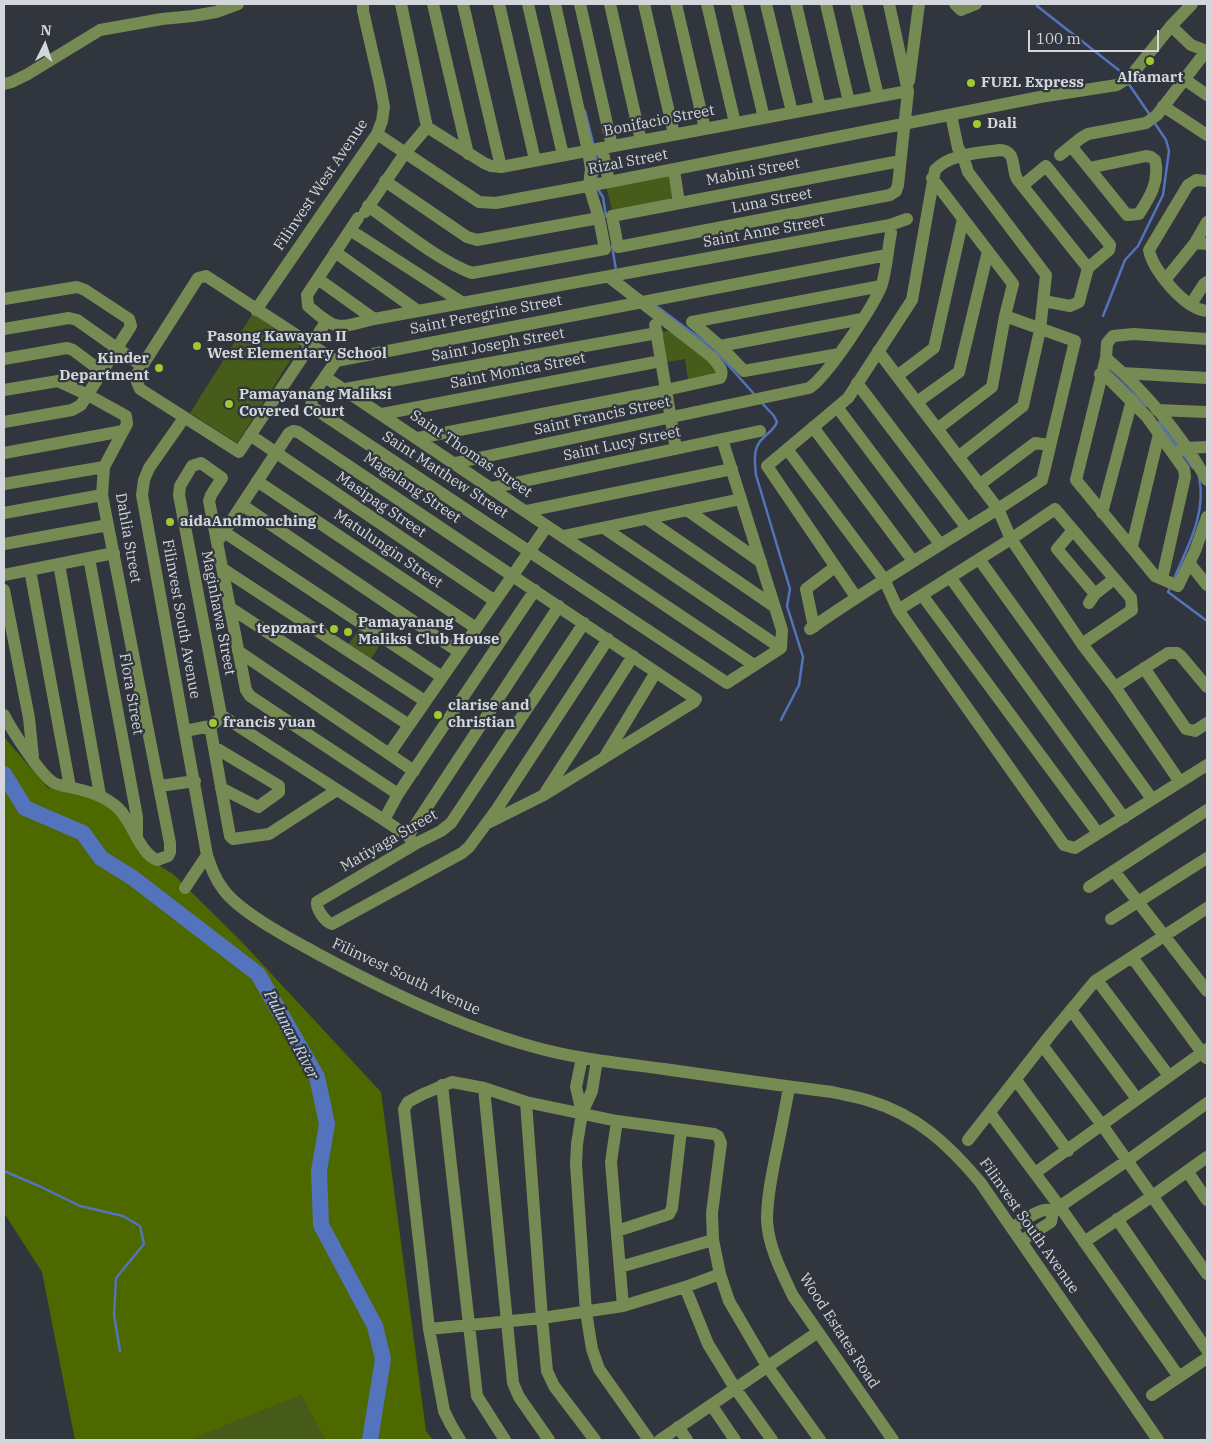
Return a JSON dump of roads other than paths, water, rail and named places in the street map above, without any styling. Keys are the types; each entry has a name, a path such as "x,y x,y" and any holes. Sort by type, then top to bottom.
{"street":[{"path":"4,84 28,74 100,30 216,12 238,4"},
{"path":"336,360 311,345 256,310 206,276 201,276 137,374 137,382 140,390 239,452 311,345 326,322 308,306 307,296 350,230 405,153 427,127 401,4"},
{"path":"434,4 468,154"},
{"path":"464,4 501,167"},
{"path":"499,4 535,160"},
{"path":"528,4 563,155"},
{"path":"555,4 598,149 592,169 598,185"},
{"path":"363,213 472,273 604,249 599,218 598,149 580,4"},
{"path":"610,4 641,141"},
{"path":"644,4 674,134"},
{"path":"676,4 705,129"},
{"path":"707,4 735,123"},
{"path":"737,4 764,118"},
{"path":"766,4 792,112"},
{"path":"796,4 820,107"},
{"path":"826,4 849,102"},
{"path":"856,4 878,96"},
{"path":"889,4 908,91"},
{"name":"Luna Street","path":"612,216 618,247 890,195 896,192 919,4"},
{"path":"955,4 961,10 976,4"},
{"path":"1060,155 1088,134 1155,114 1207,51 1191,45 1173,24 1192,4"},
{"name":"Filinvest West Avenue","path":"256,310 377,134 382,121 384,107 362,6"},
{"name":"Rizal Street","path":"377,134 479,202 496,203 598,185 1040,96 1108,87 1126,80 1173,24"},
{"path":"1184,80 1207,95"},
{"name":"Bonifacio Street","path":"427,127 484,163 501,167 908,91"},
{"path":"956,114 966,146 964,156 968,172 1046,275 1040,330 1023,406 958,457"},
{"path":"1155,114 1207,135"},
{"path":"1071,146 1127,215 1139,214 1152,195 1157,169 1156,160 1151,157 1146,156 1089,168"},
{"path":"856,597 766,466 848,398 912,300 932,178 935,170 942,163 964,156 1005,150 1012,159 1014,175 1088,268"},
{"name":"Mabini Street","path":"612,216 900,161"},
{"path":"1023,185 1046,166 1110,246 1109,250 1088,268 1079,302 1070,306 1044,301"},
{"path":"674,170 679,203"},
{"path":"932,178 1013,284 992,387 937,429"},
{"path":"1207,181 1196,180 1188,185 1149,250 1150,259 1183,300 1202,311 1207,311"},
{"path":"386,182 467,237 477,240 599,218"},
{"name":"Saint Anne Street","path":"326,322 342,327 374,319 890,225 907,219"},
{"path":"897,376 934,348 963,219"},
{"path":"1165,280 1201,244 1207,222"},
{"name":"Saint Francis Street","path":"455,463 759,399 809,388 817,384 862,320 881,286 891,233 890,225"},
{"path":"350,230 463,303"},
{"path":"917,402 959,372 988,251"},
{"path":"335,252 418,311"},
{"name":"Saint Peregrine Street","path":"336,360 887,255"},
{"path":"418,438 720,378 722,370 712,357 653,313 616,276"},
{"path":"318,278 374,319"},
{"path":"1191,304 1207,282"},
{"path":"839,354 744,371 720,346 692,322 881,286"},
{"path":"4,298 77,287 85,290 131,322 131,326 118,348 101,371 81,405 72,410 4,422"},
{"path":"653,313 676,449"},
{"path":"836,567 806,589 812,628 856,597 1042,480 1075,342 1005,316"},
{"path":"4,329 69,318 77,320 142,366"},
{"path":"720,346 862,320"},
{"name":"Saint Joseph Street","path":"345,389 657,333"},
{"path":"1206,341 1134,334 1113,336 1107,343 1106,358 1100,374 1076,480 1155,576 1178,586 1190,564 1206,525"},
{"path":"4,359 67,348 73,350 101,371"},
{"path":"878,351 998,509 1011,539 1082,644 1180,782"},
{"path":"1106,358 1124,373 1158,410 1180,451 1185,477 1169,582"},
{"name":"Saint Matthew Street","path":"336,360 311,397 312,407 530,551"},
{"name":"Saint Monica Street","path":"382,414 542,382 661,361"},
{"path":"1124,373 1207,378"},
{"path":"1100,374 1107,377 1132,400 1159,434 1180,451 1207,480"},
{"name":"Saint Thomas Street","path":"325,377 754,665"},
{"path":"4,390 58,381 126,416 127,424 123,431 4,454"},
{"path":"857,383 967,528"},
{"path":"1102,513 1132,400"},
{"path":"837,407 940,544"},
{"path":"1158,410 1207,412"},
{"name":"Filinvest South Avenue","path":"184,418 149,468 144,480 142,495 207,855 213,872 224,890 237,903 285,936 423,1006 479,1029 534,1047 582,1058 832,1092 870,1100 899,1112 927,1128 958,1155 980,1182 1158,1440"},
{"path":"813,427 913,561"},
{"name":"Dahlia Street","path":"123,431 104,466 102,495 160,786 170,843 168,856 157,860 152,858 146,852 137,836"},
{"name":"Magalang Street","path":"275,452 289,433 293,431 298,432 696,699 602,760"},
{"name":"Saint Lucy Street","path":"491,488 760,431"},
{"path":"1132,546 1159,434"},
{"name":"Masipag Street","path":"250,435 495,601"},
{"path":"722,439 782,630 781,648"},
{"path":"979,485 1035,443 1050,445"},
{"path":"1180,451 1207,447"},
{"path":"787,449 884,579 898,610 1064,845 1075,848 1207,765"},
{"path":"275,452 221,537 223,569 229,607 246,690 250,696 398,794"},
{"name":"Maginhawa Street","path":"221,537 209,501 210,495 222,478 201,463 196,464 192,466 180,486 178,495 221,715"},
{"path":"4,484 104,466"},
{"path":"527,512 732,469"},
{"name":"Matulungin Street","path":"257,481 476,628"},
{"path":"4,513 102,495"},
{"path":"563,536 741,499"},
{"path":"242,505 460,652"},
{"path":"898,610 1055,509 1131,598 1132,610 1082,644"},
{"path":"687,510 761,562"},
{"path":"647,519 775,607"},
{"path":"4,544 108,525"},
{"path":"389,754 547,526"},
{"path":"604,528 781,648"},
{"path":"1073,530 1057,549 1092,598 1114,579"},
{"path":"221,537 442,678"},
{"path":"530,551 727,683 781,648"},
{"path":"4,575 114,553"},
{"name":"Flora Street","path":"89,558 137,817 137,836"},
{"path":"979,559 1152,800"},
{"path":"59,564 100,795"},
{"path":"1190,564 1207,585"},
{"path":"223,569 426,701"},
{"path":"30,570 70,787"},
{"path":"950,577 1124,818"},
{"path":"4,590 29,718 33,758"},
{"path":"384,820 398,794 535,590"},
{"path":"922,595 1098,833"},
{"path":"185,731 210,726 221,715 412,840 559,606"},
{"path":"229,607 409,725"},
{"name":"Matiyaga Street","path":"486,824 469,847 462,853 332,924 327,923 317,906 317,902 412,840 442,831 451,823 584,623"},
{"path":"486,824 608,639"},
{"path":"238,651 414,771"},
{"path":"1114,687 1168,653 1177,653 1207,687"},
{"path":"544,795 632,656"},
{"path":"1144,668 1186,730 1195,731 1207,723"},
{"path":"486,824 544,795 602,760 656,672"},
{"path":"4,715 14,734 47,777 55,784 100,795 119,809 137,836"},
{"path":"210,726 230,836 233,839 269,834 337,790"},
{"path":"214,747 279,786 280,789 279,792 258,807 221,788"},
{"path":"160,786 195,781"},
{"path":"1089,888 1207,810"},
{"path":"185,888 207,855"},
{"path":"1111,919 1207,858"},
{"path":"1114,871 1207,991"},
{"path":"968,1140 1042,1045 1097,980 1165,936 1205,913"},
{"path":"1035,1173 1068,1151 1169,1076 1206,1054 1132,957"},
{"path":"1097,980 1169,1076"},
{"path":"1071,1010 1137,1099"},
{"path":"1042,1045 1128,1161 1207,1274"},
{"path":"582,1058 576,1087 582,1113"},
{"path":"597,1060 592,1091 582,1113 576,1164 586,1312 592,1349 599,1369 648,1440"},
{"path":"1016,1080 1068,1151"},
{"path":"460,1440 450,1425 444,1411 429,1329 404,1109 408,1102 452,1082 484,1088 526,1102 617,1121 718,1136 721,1143 712,1213 713,1240 720,1274 729,1301 767,1366 820,1440"},
{"path":"442,1085 477,1396 505,1440"},
{"name":"Wood Estates Road","path":"789,1087 770,1186 767,1222 773,1248 793,1296 893,1440"},
{"path":"484,1088 513,1383 519,1397 549,1440"},
{"path":"526,1102 547,1371 554,1386 595,1440"},
{"path":"1012,1228 1042,1211 1056,1209 1128,1161 1207,1104"},
{"path":"990,1113 1035,1173 1056,1209 1084,1242 1180,1377"},
{"path":"617,1121 611,1162 623,1306"},
{"path":"617,1231 670,1214 681,1130"},
{"path":"1084,1242 1207,1157"},
{"path":"1187,1171 1207,1200"},
{"path":"1021,1241 1051,1222 1056,1209"},
{"path":"1118,1219 1207,1350"},
{"path":"620,1267 713,1240"},
{"path":"429,1329 542,1318 623,1306 720,1274"},
{"path":"685,1287 708,1344 735,1388 772,1440"},
{"path":"660,1440 818,1332"},
{"path":"1152,1395 1207,1358"},
{"path":"712,1406 736,1440"},
{"path":"678,1427 687,1440"}],"waterway":[{"path":"1037,4 1037,6 1120,71 1123,76"},
{"path":"1128,83 1150,115"},
{"path":"585,111 594,147"},
{"path":"1103,316 1125,260 1138,246 1163,195 1169,151 1166,140 1154,122"},
{"path":"595,154 599,169 596,178"},
{"path":"597,188 603,197 606,216"},
{"path":"612,246 616,270"},
{"path":"655,305 714,349 754,394"},
{"path":"1107,369 1146,406"},
{"path":"761,402 777,422 757,447 755,459 756,475 790,589 787,606 803,657 799,685 781,720"},
{"path":"1159,422 1178,448"},
{"path":"1183,454 1193,468"},
{"path":"1173,581 1198,517 1201,490 1199,477"},
{"path":"1170,588 1168,592 1207,621"},
{"name":"Pulunan River","path":"4,774 25,808 83,833 101,858 133,878 258,974 317,1077 327,1124 319,1171 321,1225 375,1326 383,1359 370,1440"},
{"path":"4,1171 80,1206 123,1216 140,1226 144,1244 116,1278 114,1315 120,1351"}],"place":[{"name":"Alfamart","path":"1150,61"},
{"name":"FUEL Express","path":"971,83"},
{"name":"Dali","path":"977,124"},
{"name":"Pasong Kawayan II West Elementary School","path":"197,346"},
{"name":"Kinder Department","path":"159,368"},
{"name":"Pamayanang Maliksi Covered Court","path":"229,404"},
{"name":"aidaAndmonching","path":"170,522"},
{"name":"tepzmart","path":"334,629"},
{"name":"Pamayanang Maliksi Club House","path":"348,632"},
{"name":"clarise and christian","path":"438,715"},
{"name":"francis yuan","path":"213,723"}]}
